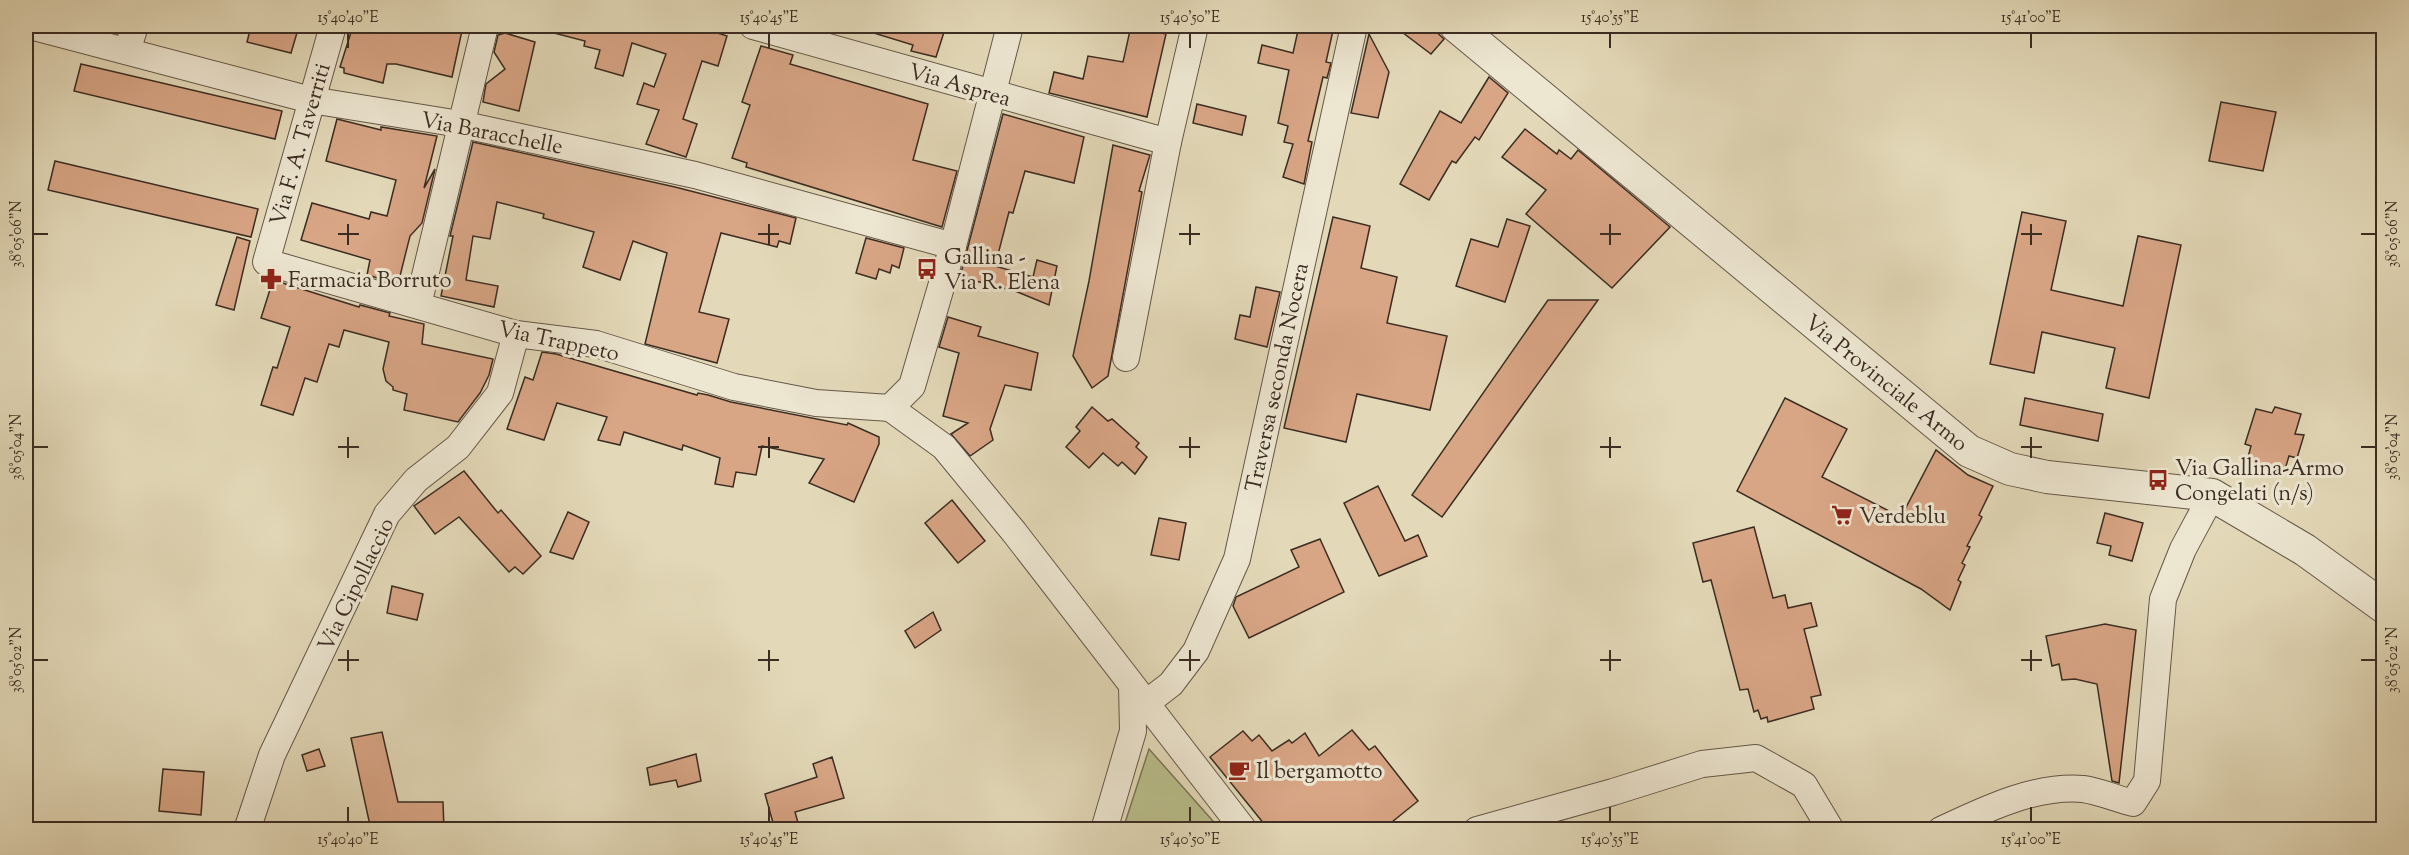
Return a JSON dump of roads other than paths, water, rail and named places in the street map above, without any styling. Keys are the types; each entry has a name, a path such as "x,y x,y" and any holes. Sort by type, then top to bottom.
{"street":[{"name":"Via Baracchelle","path":"30,26 311,100 460,124 695,175 952,246"},
{"path":"127,51 135,26"},
{"name":"Via F. A. Taverriti","path":"266,262 333,26"},
{"path":"418,304 484,26"},
{"name":"Via Asprea","path":"753,26 1168,142"},
{"path":"1010,26 952,246 912,386 890,408 944,447 1014,532 1244,830"},
{"path":"1126,358 1168,142 1195,26"},
{"name":"Traversa seconda Nocera","path":"1138,695 1171,684 1196,651 1237,559 1354,26"},
{"name":"Via Provinciale Armo","path":"1456,26 1969,451 2010,469 2047,477 2212,495 2305,550 2384,607"},
{"name":"Via Trappeto","path":"266,262 516,334 596,344 746,389 816,403 890,408"},
{"name":"Via Cipollaccio","path":"247,830 272,755 387,514 416,480 458,447 500,393 516,334"},
{"path":"1941,830 1979,812 2037,792 2083,789 2133,803 2146,781 2163,598 2183,549 2212,495"},
{"path":"1104,830 1133,731 1138,695"},
{"path":"1477,830 1613,792 1702,764 1756,758 1804,785 1831,830"}],"place":[{"name":"Gallina - Via R. Elena","path":"927,269"},
{"name":"Farmacia Borruto","path":"271,279"},
{"name":"Via Gallina-Armo Congelati (n/s)","path":"2158,480"},
{"name":"Verdeblu","path":"1842,515"},
{"name":"Il bergamotto","path":"1239,770"}]}
